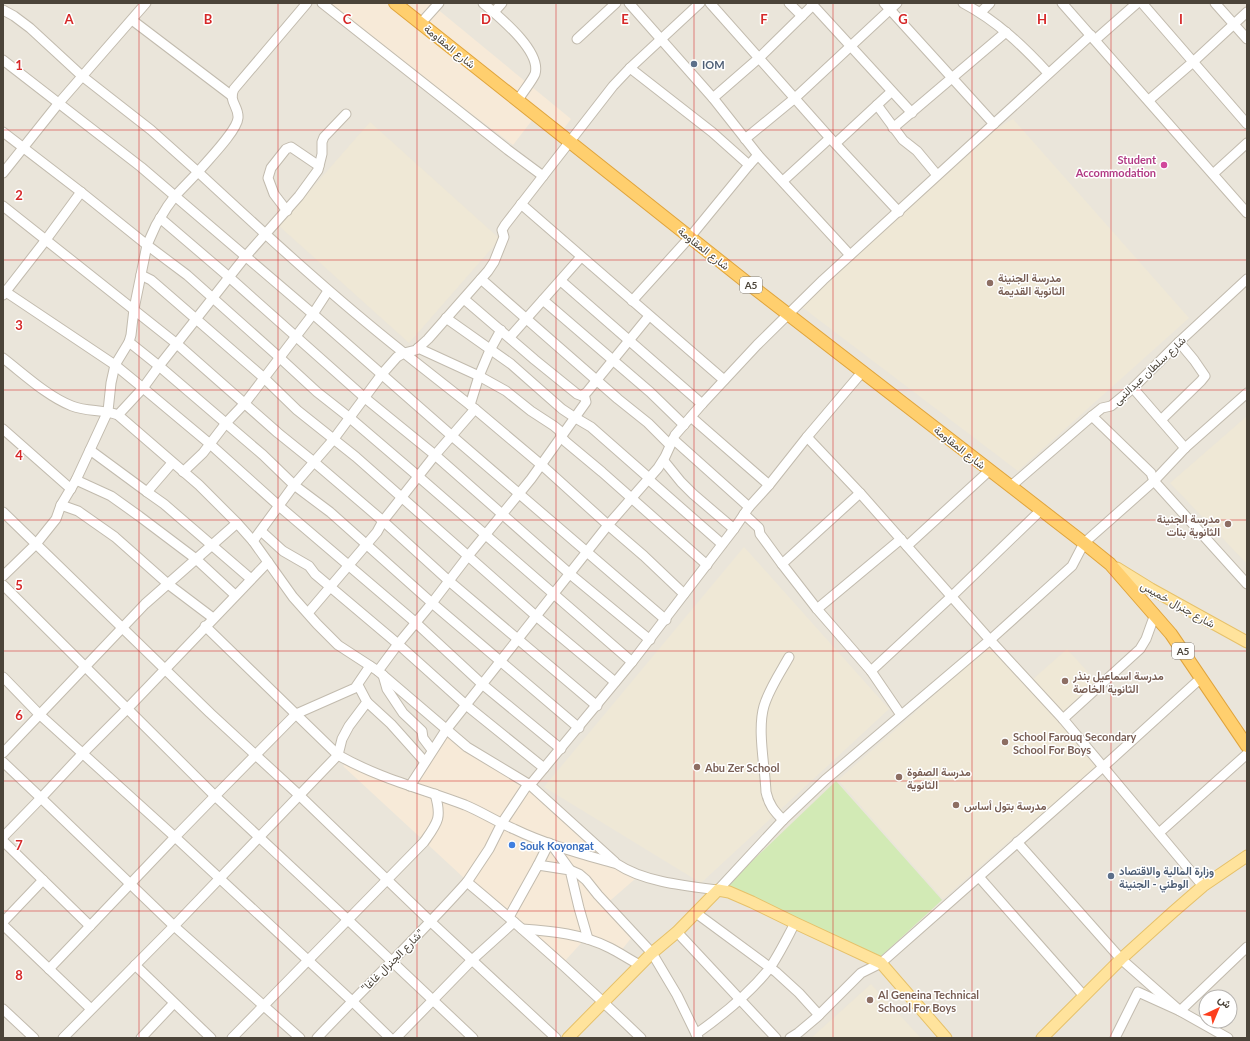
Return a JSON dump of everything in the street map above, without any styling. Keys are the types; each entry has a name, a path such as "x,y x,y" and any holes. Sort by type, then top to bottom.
{"highway":[{"name":"شارع المقاومة","path":"395,3 570,143 1110,564"},
{"name":"A5","path":"1110,564 1170,634 1202,678 1247,746"}],"main road":[{"name":"شارع جنرال خميس","path":"1110,564 1151,589 1247,641"},
{"path":"1042,1038 1121,959 1203,886 1247,856"},
{"path":"568,1038 652,953 677,932 718,890 729,892 752,902 881,963 946,1038"}],"street":[{"path":"3,173 58,104 146,3"},
{"path":"3,576 36,544 56,519 61,505 76,480 108,411 111,383 116,365 128,342 147,245 160,218 175,196 198,172 232,132 238,121 238,115 232,96 234,89 307,3"},
{"path":"322,3 543,176"},
{"path":"483,3 494,12 527,47 535,65 535,73 518,100"},
{"path":"494,12 502,3"},
{"path":"577,39 616,3"},
{"path":"628,3 713,98 758,155 850,255"},
{"path":"253,541 294,485 333,440 382,374 397,357 404,353 412,352 418,348 481,279 494,262 504,237 502,230 505,225 570,143 597,106 630,68 700,3"},
{"path":"710,3 898,212"},
{"path":"790,3 802,16"},
{"path":"745,139 795,98 851,46 887,6 897,3"},
{"path":"963,3 981,12 1006,32 1048,73"},
{"path":"981,12 990,3"},
{"path":"1062,3 1247,213"},
{"path":"410,786 446,730 608,525 664,460 672,442 690,417 724,380 757,345 850,255 1048,73 1137,3"},
{"path":"1142,3 1247,124"},
{"path":"1215,3 1247,39"},
{"path":"421,23 434,4"},
{"path":"713,98 759,58 802,16 812,4 891,92 912,113"},
{"path":"887,6 994,124"},
{"path":"3,10 30,28 82,76 151,130 328,291 541,464 644,556 684,594"},
{"path":"1149,100 1247,12"},
{"path":"132,20 232,96"},
{"path":"894,128 1006,32"},
{"path":"3,60 58,104 108,141 175,196 666,620"},
{"path":"630,68 712,132 749,165"},
{"path":"783,181 891,92"},
{"path":"877,105 903,140 917,151 938,175"},
{"path":"118,415 143,388 245,257 265,234 273,228 315,175 322,154 323,139 346,114"},
{"path":"3,132 182,271 214,298 317,392 419,477 632,662"},
{"path":"1213,174 1247,143"},
{"path":"287,211 271,189 268,178 271,168 286,149 291,147 319,166"},
{"path":"632,301 690,237 758,155"},
{"path":"81,192 45,241 4,292 116,365 210,444 279,506 415,622 482,684 561,749"},
{"path":"522,204 581,257 724,380"},
{"path":"3,206 45,241 177,344 210,375 383,521 517,640 597,706"},
{"path":"160,218 365,398 435,455 570,574 650,640"},
{"path":"510,338 581,257"},
{"path":"141,275 155,283 264,378 297,410 356,457 536,616 615,682"},
{"path":"481,279 597,380 672,442 747,511 759,528 760,534 782,564 817,609 871,671 902,715"},
{"name":"شارع سلطان عبدالنبى","path":"1011,486 1092,416 1102,408 1111,406 1133,388 1179,342 1247,279"},
{"path":"561,281 630,339 702,404"},
{"path":"183,472 203,453 226,423 244,403 313,314 328,291"},
{"path":"464,299 535,360 580,395 584,394 597,380 649,316"},
{"path":"543,300 614,360 668,408 684,425"},
{"path":"446,318 511,364 562,409 591,427 722,544"},
{"path":"308,613 377,532 383,521 435,455 452,436 472,407 479,376 490,350 501,330"},
{"path":"128,342 159,366 226,423 263,455 294,485 330,512 432,603 579,728"},
{"path":"1161,420 1205,376 1179,342"},
{"path":"418,348 479,376 506,391 531,411 554,426 560,431 561,437 707,565"},
{"path":"3,358 47,392 64,403 84,410 108,411 118,415 214,499 253,541 286,588 338,644 377,671 446,730 481,756 529,784 617,864 626,870 672,884 718,890 783,820 825,780 990,640 1072,566 1084,543 1154,480 1185,448 1247,393"},
{"name":"\"شارع الجنرال غاغا\"","path":"317,1038 431,922 467,882 489,849 502,823 529,784 597,706 666,620 747,511 863,371"},
{"path":"1133,388 1185,448"},
{"path":"50,969 175,837 296,714 351,690 377,671 520,493 586,402 584,394"},
{"path":"1092,416 1151,473 1154,480 1247,584"},
{"path":"690,417 769,485"},
{"path":"3,429 71,489"},
{"path":"807,437 860,493 1062,719 1203,886"},
{"path":"90,450 164,504 251,579"},
{"path":"664,460 681,482 693,494 734,529"},
{"path":"146,492 172,463"},
{"path":"907,546 990,470"},
{"path":"76,480 111,496 139,516 196,559 235,595"},
{"path":"782,564 860,493"},
{"path":"61,505 78,511 115,537 168,584 213,618"},
{"path":"871,671 952,596 1041,510"},
{"path":"3,512 210,713 256,754 431,922 556,1038"},
{"path":"3,753 145,604 237,523"},
{"path":"261,531 283,551 308,566 466,705 544,768"},
{"path":"817,609 901,539"},
{"path":"3,837 82,753 127,709 268,562"},
{"path":"3,585 215,796 473,1038"},
{"path":"1062,719 1140,649 1146,639 1154,614"},
{"path":"205,626 338,755 352,763 479,811 514,830 551,844 617,864"},
{"path":"783,820 774,812 768,801 761,723 768,696 789,657"},
{"path":"377,671 387,690 403,713 422,731 423,738 432,750"},
{"path":"3,678 39,714 175,837 390,1038"},
{"path":"790,1038 820,1015 861,972 881,963 1202,678"},
{"path":"358,685 367,702 391,724 425,762"},
{"path":"63,1038 174,926 338,755 342,739 349,726 367,702"},
{"path":"1159,833 1247,754"},
{"path":"3,762 174,926 300,1038"},
{"path":"232,1038 386,879 424,842 437,822 439,810 436,794"},
{"path":"3,841 90,926"},
{"path":"1017,842 1121,959 1180,1011"},
{"path":"396,1038 511,920 538,865 551,844"},
{"path":"551,844 570,870 588,939"},
{"path":"538,865 570,870 579,874 586,880 652,953 677,995 697,1036 741,1000 770,968 794,923"},
{"path":"979,876 1084,996"},
{"path":"43,880 3,923 91,1009"},
{"path":"467,882 604,1002 641,1038"},
{"path":"696,913 770,968 799,993 820,1015"},
{"path":"522,929 563,933 588,939 610,948 640,965"},
{"path":"677,932 776,1038"},
{"path":"1180,1011 1247,947"},
{"path":"135,965 211,1038"},
{"path":"1115,1038 1138,992 1141,977"},
{"path":"1138,992 1180,1011 1228,1038"},
{"path":"141,1038 174,1003"},
{"path":"4,1010 34,1038"}],"shaded area":[{"path":"3,3 1247,3 1247,1038 3,1038"},
{"path":"324,3 389,3 533,119 513,145"},
{"path":"401,3 430,3 571,119 562,131"},
{"name":"مدرسة الجنينة الثانوية القديمة","path":"1013,119 1189,318 1018,471 798,304 980,142 996,129"},
{"path":"370,122 500,239 409,343 279,226"},
{"name":"مدرسة الجنينة الثانوية بنات","path":"1247,416 1247,564 1170,483"},
{"path":"744,547 889,709 701,883 544,787"},
{"path":"990,643 1100,767 1015,836 943,899 838,780 910,717"},
{"name":"مدرسة اسماعيل بنذر الثانوية الخاصة","path":"1067,649 1097,682 1063,712 1033,679"},
{"path":"447,733 523,783 614,867 635,879 604,906 632,937 616,957 584,940 563,963 464,878 343,766 346,763 411,788"},
{"name":"Al Geneina Technical School For Boys","path":"871,984 921,1038 811,1038"}],"green space":[{"path":"836,781 942,900 878,959 726,886"}],"place":[{"name":"IOM","path":"694,64"},
{"name":"Student Accommodation","path":"1164,165"},
{"name":"مدرسة الجنينة الثانوية القديمة","path":"990,283"},
{"name":"مدرسة الجنينة الثانوية بنات","path":"1228,524"},
{"name":"مدرسة اسماعيل بنذر الثانوية الخاصة","path":"1065,681"},
{"name":"School Farouq Secondary School For Boys","path":"1005,742"},
{"name":"Abu Zer School","path":"697,767"},
{"name":"مدرسة الصفوة الثانوية","path":"899,777"},
{"name":"مدرسة بتول أساس","path":"956,805"},
{"name":"Souk Koyongat","path":"512,845"},
{"name":"وزارة المالية والاقتصاد الوطني - الجنينة","path":"1111,876"},
{"name":"Al Geneina Technical School For Boys","path":"870,1000"}]}
